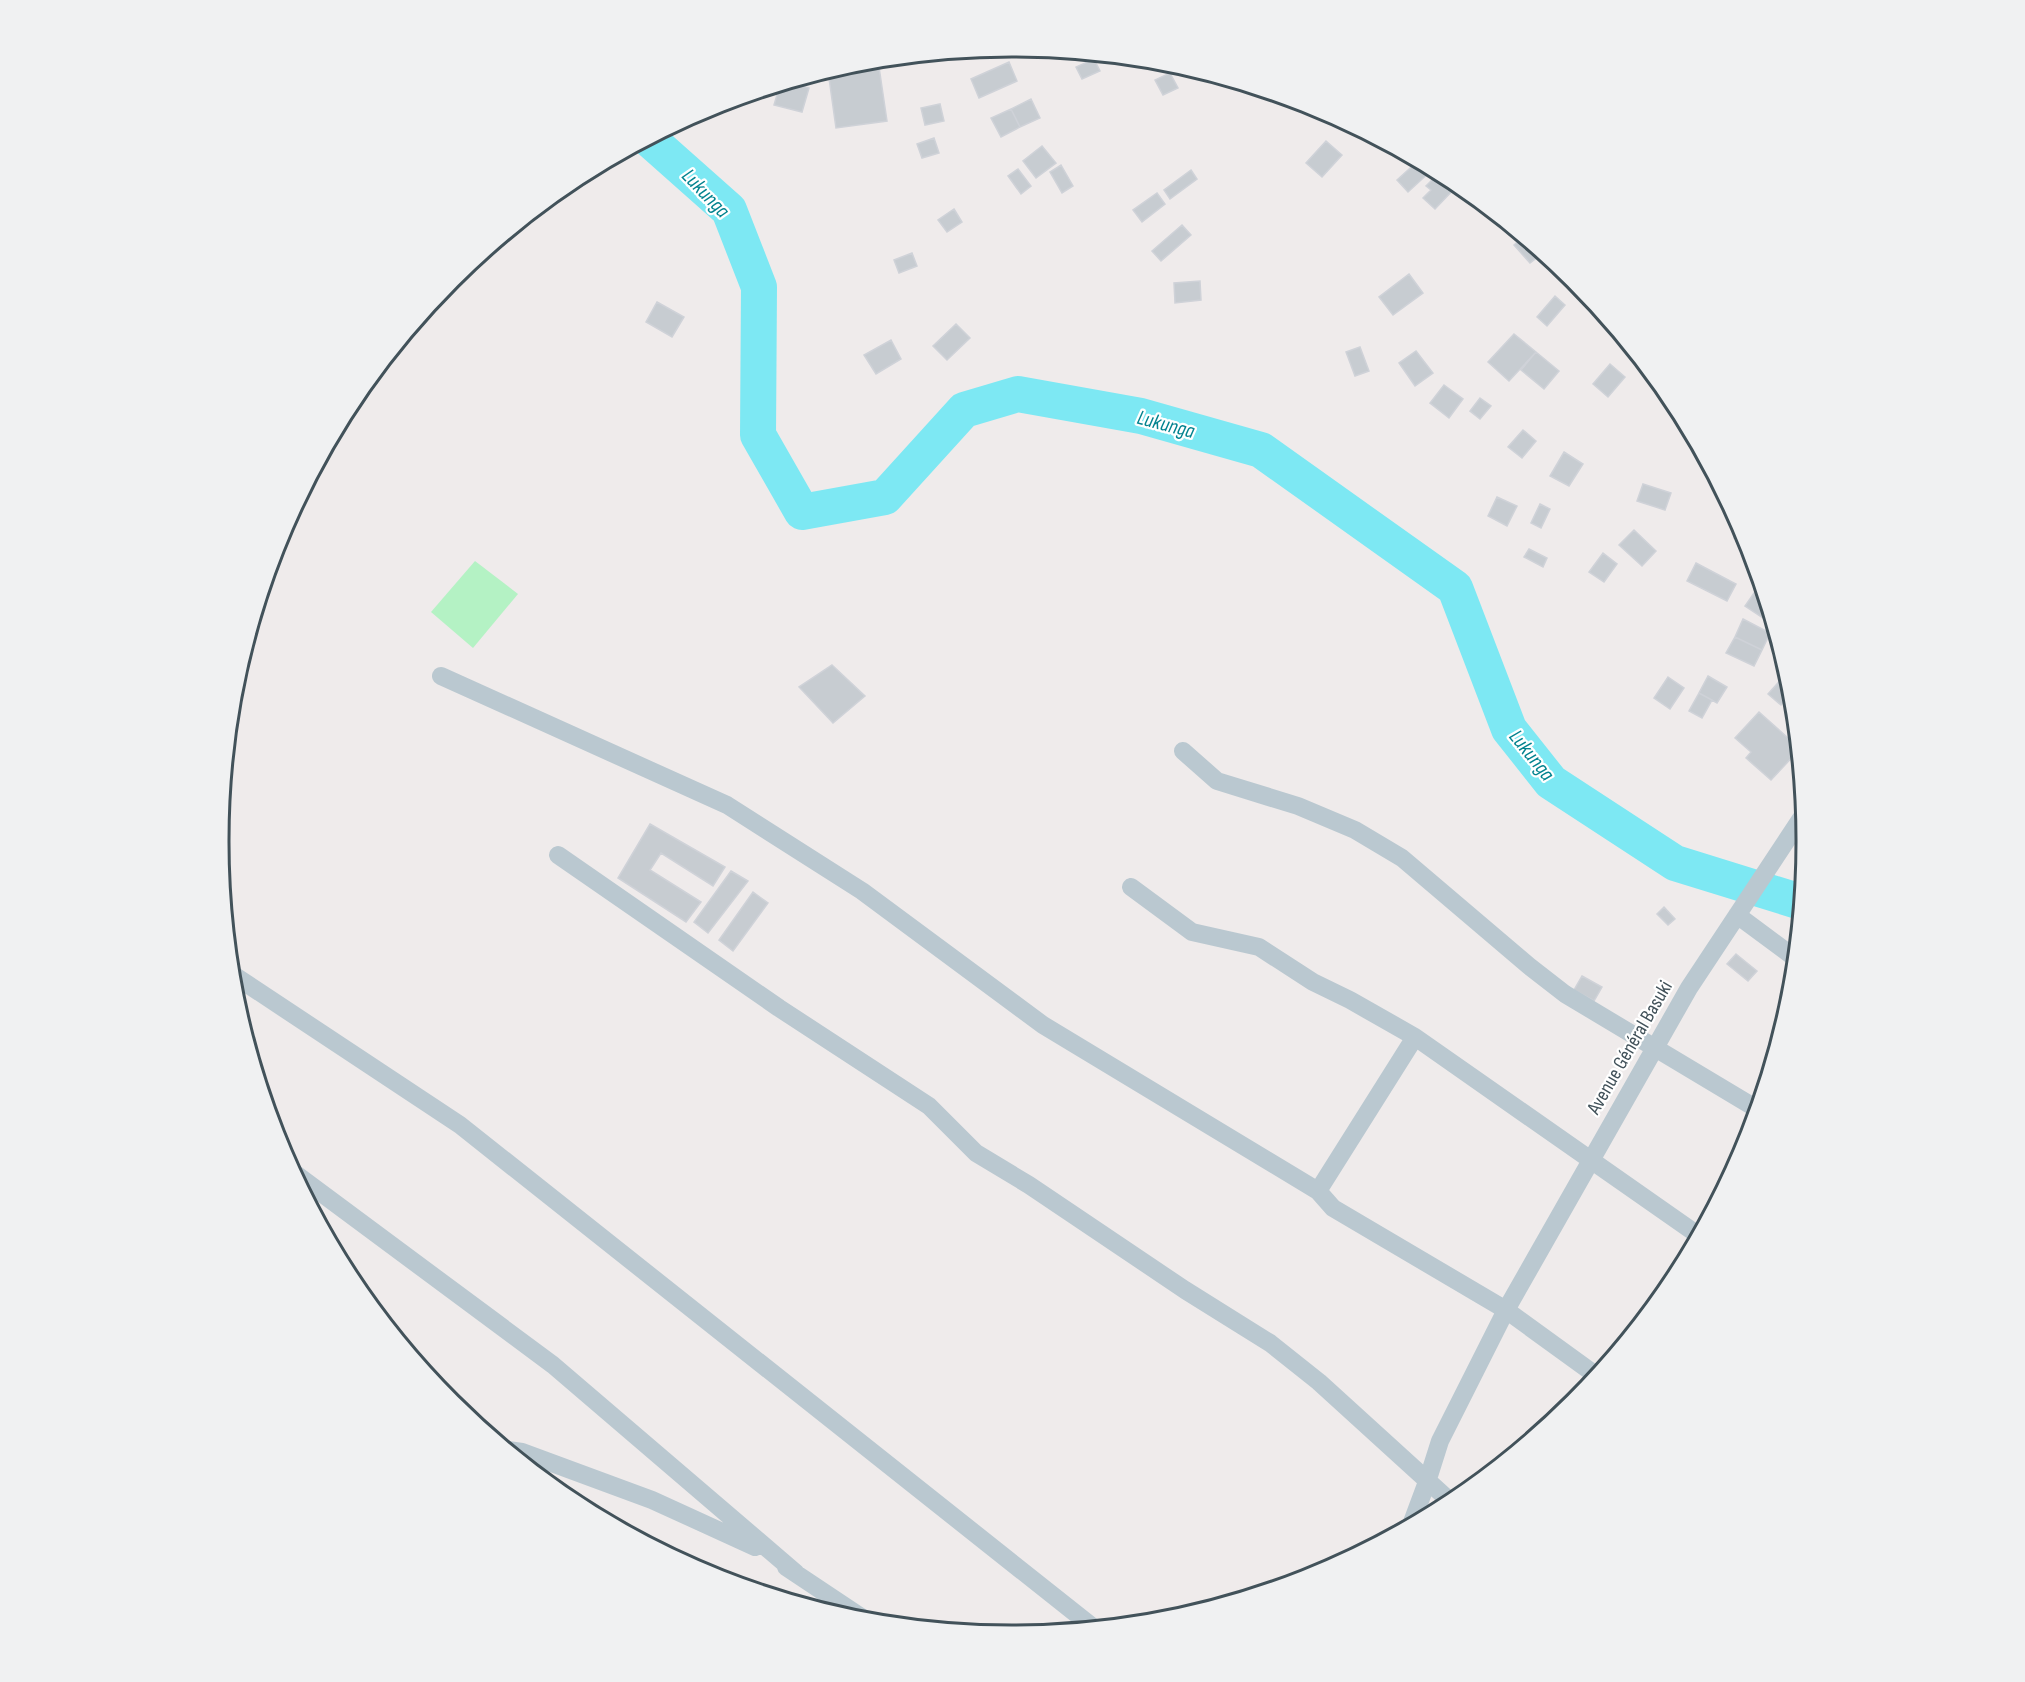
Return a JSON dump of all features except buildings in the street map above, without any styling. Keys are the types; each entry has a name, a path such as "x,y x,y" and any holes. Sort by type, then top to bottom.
{"street":[{"path":"441,676 727,805 862,891 1042,1025 1318,1191 1333,1208 1506,1310 1590,1371"},
{"path":"1183,751 1217,782 1298,806 1355,830 1402,858 1565,994 1750,1105"},
{"name":"Avenue Général Basuki","path":"1415,1513 1440,1442 1506,1310 1689,988 1796,826"},
{"path":"558,855 741,982 929,1106 976,1153 1029,1185 1185,1290 1270,1343 1319,1382 1443,1496"},
{"path":"1131,887 1192,932 1258,947 1313,982 1415,1037 1692,1231"},
{"path":"1737,915 1788,952"},
{"path":"242,980 460,1125 1085,1621"},
{"path":"1318,1191 1415,1037"},
{"path":"306,1182 553,1365 796,1573"},
{"path":"522,1452 652,1500 760,1549 846,1607"}],"green space":[{"path":"475,561 518,594 473,648 431,612"}],"waterway":[{"name":"Lukunga","path":"655,144 729,210 759,287 758,435 802,512 885,497 964,410 1018,394 1141,416 1261,450 1455,588 1509,729 1551,782 1675,863 1794,900"}]}
